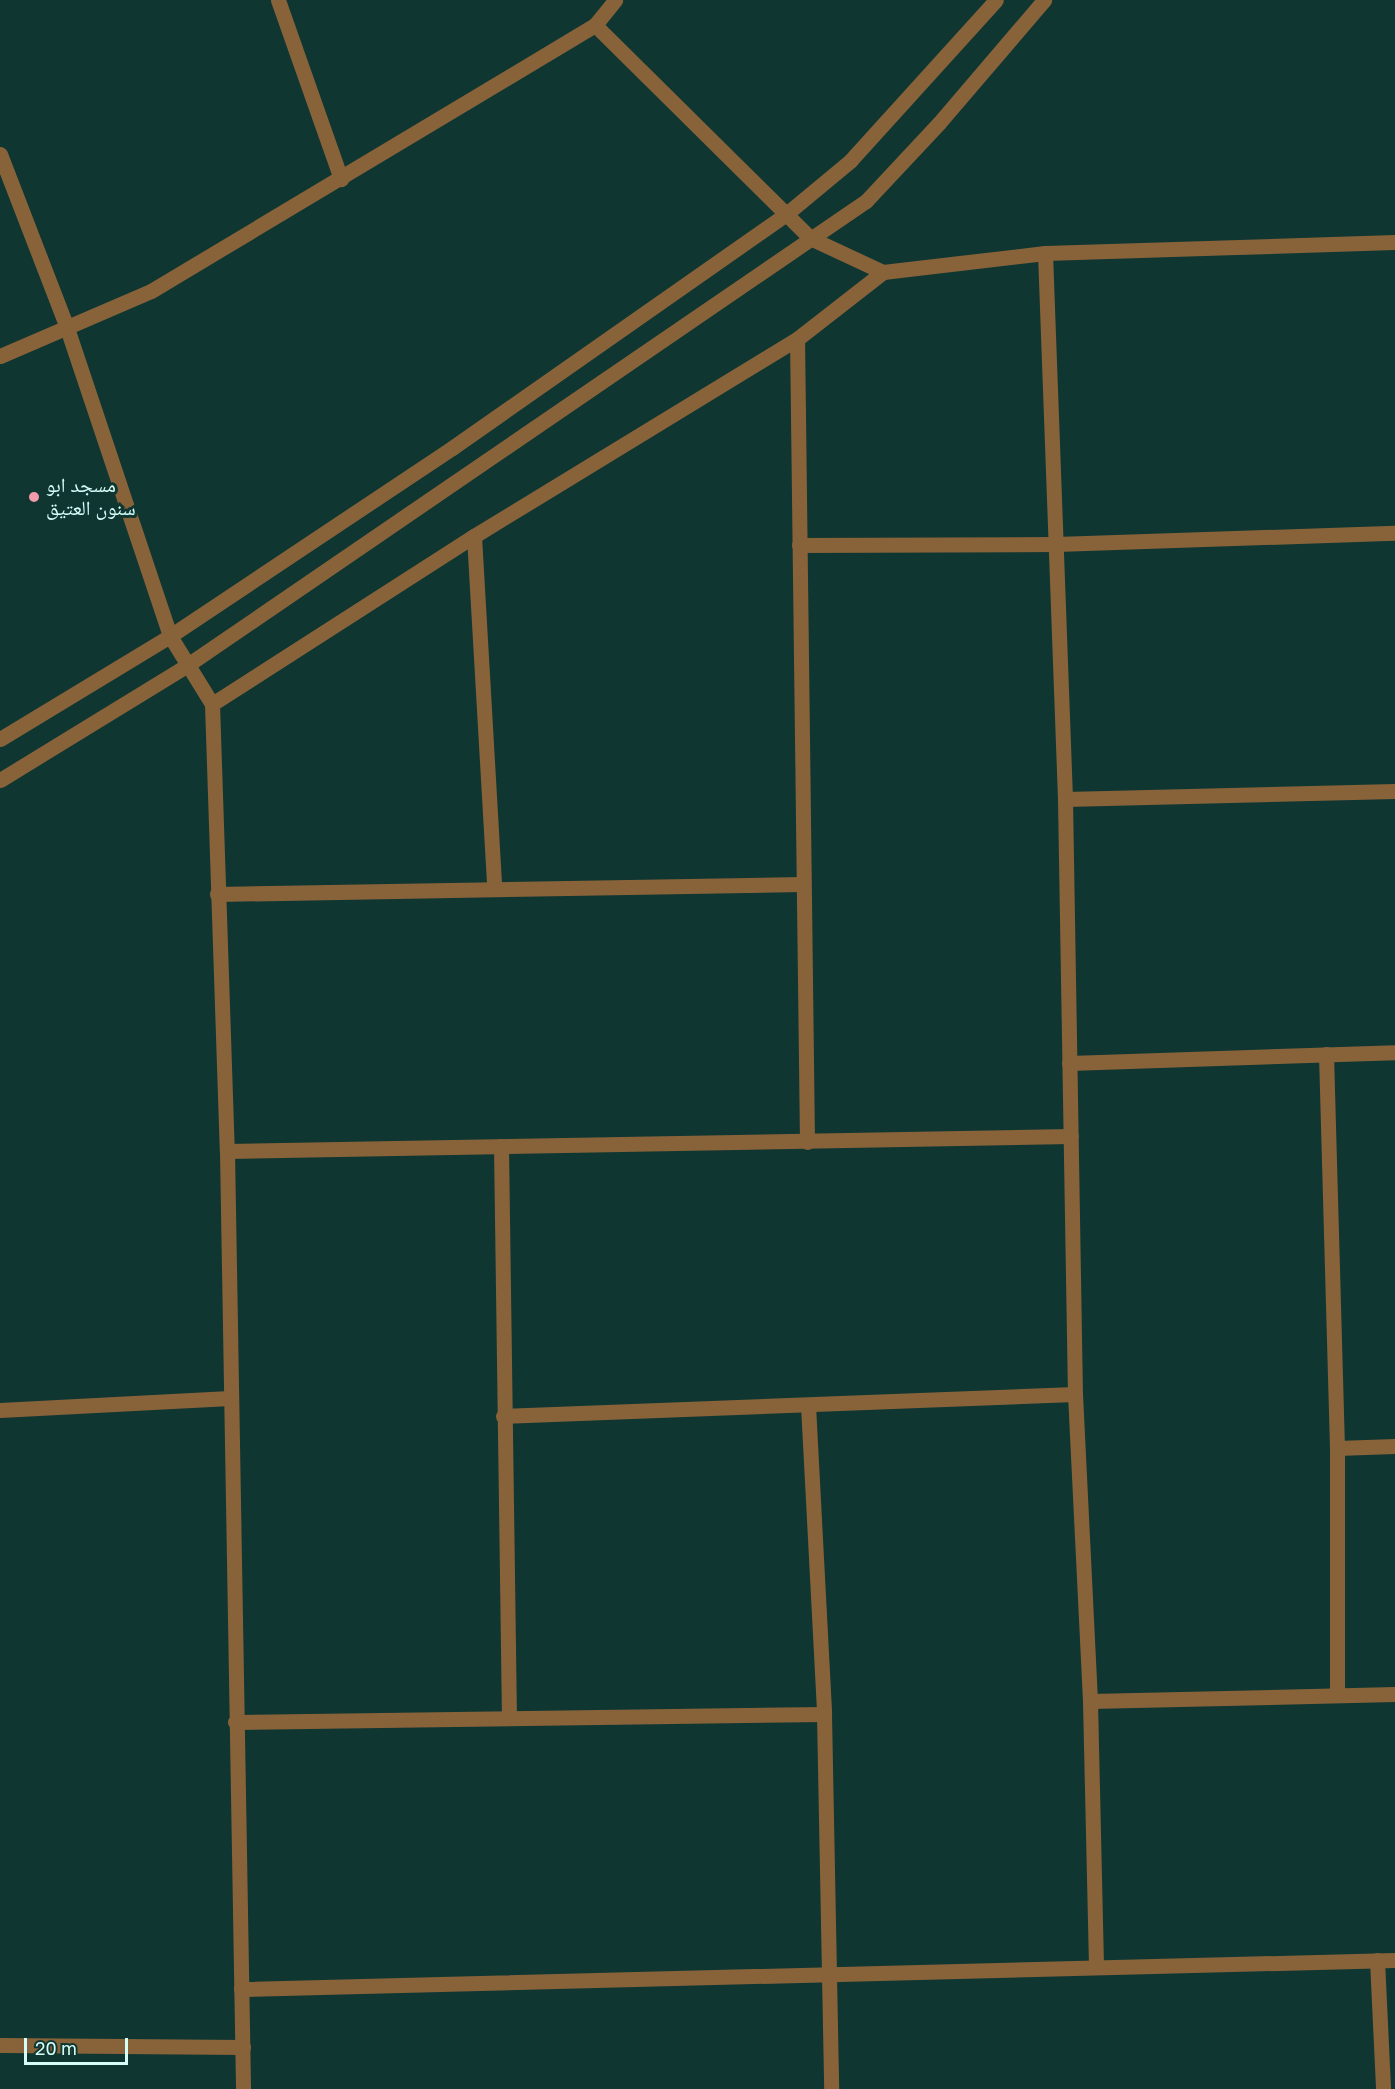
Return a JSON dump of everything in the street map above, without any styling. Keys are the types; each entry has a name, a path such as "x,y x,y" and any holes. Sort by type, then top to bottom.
{"street":[{"path":"278,0 341,179"},
{"path":"0,356 151,291 595,25 615,0"},
{"path":"0,739 170,636 452,448 785,215 850,161 996,0"},
{"path":"0,780 186,666 867,201 939,123 1044,0"},
{"path":"595,25 810,238 883,272"},
{"path":"0,154 67,328 170,636 186,666 212,704 227,1151 243,2089"},
{"path":"212,704 474,536 797,339 883,272 1045,253 1395,242"},
{"path":"1045,253 1065,799 1075,1394 1090,1701 1095,1965"},
{"path":"797,339 807,1142"},
{"path":"799,545 1056,544 1395,533"},
{"path":"474,536 494,887"},
{"path":"1065,799 1395,791"},
{"path":"218,894 494,887 802,884"},
{"path":"1069,1063 1395,1052"},
{"path":"1326,1054 1337,1448 1337,1694"},
{"path":"227,1151 1071,1136"},
{"path":"501,1146 502,1416 509,1718"},
{"path":"502,1416 1075,1394"},
{"path":"0,1410 230,1398"},
{"path":"808,1405 824,1714 831,2089"},
{"path":"1337,1448 1395,1446"},
{"path":"1090,1701 1395,1694"},
{"path":"235,1722 824,1714"},
{"path":"1377,1960 1383,2089"},
{"path":"241,1989 829,1975 1095,1965 1395,1960"},
{"path":"0,2044 243,2047"}],"place":[{"name":"مسجد ابو سنون العتيق","path":"34,497"}]}
